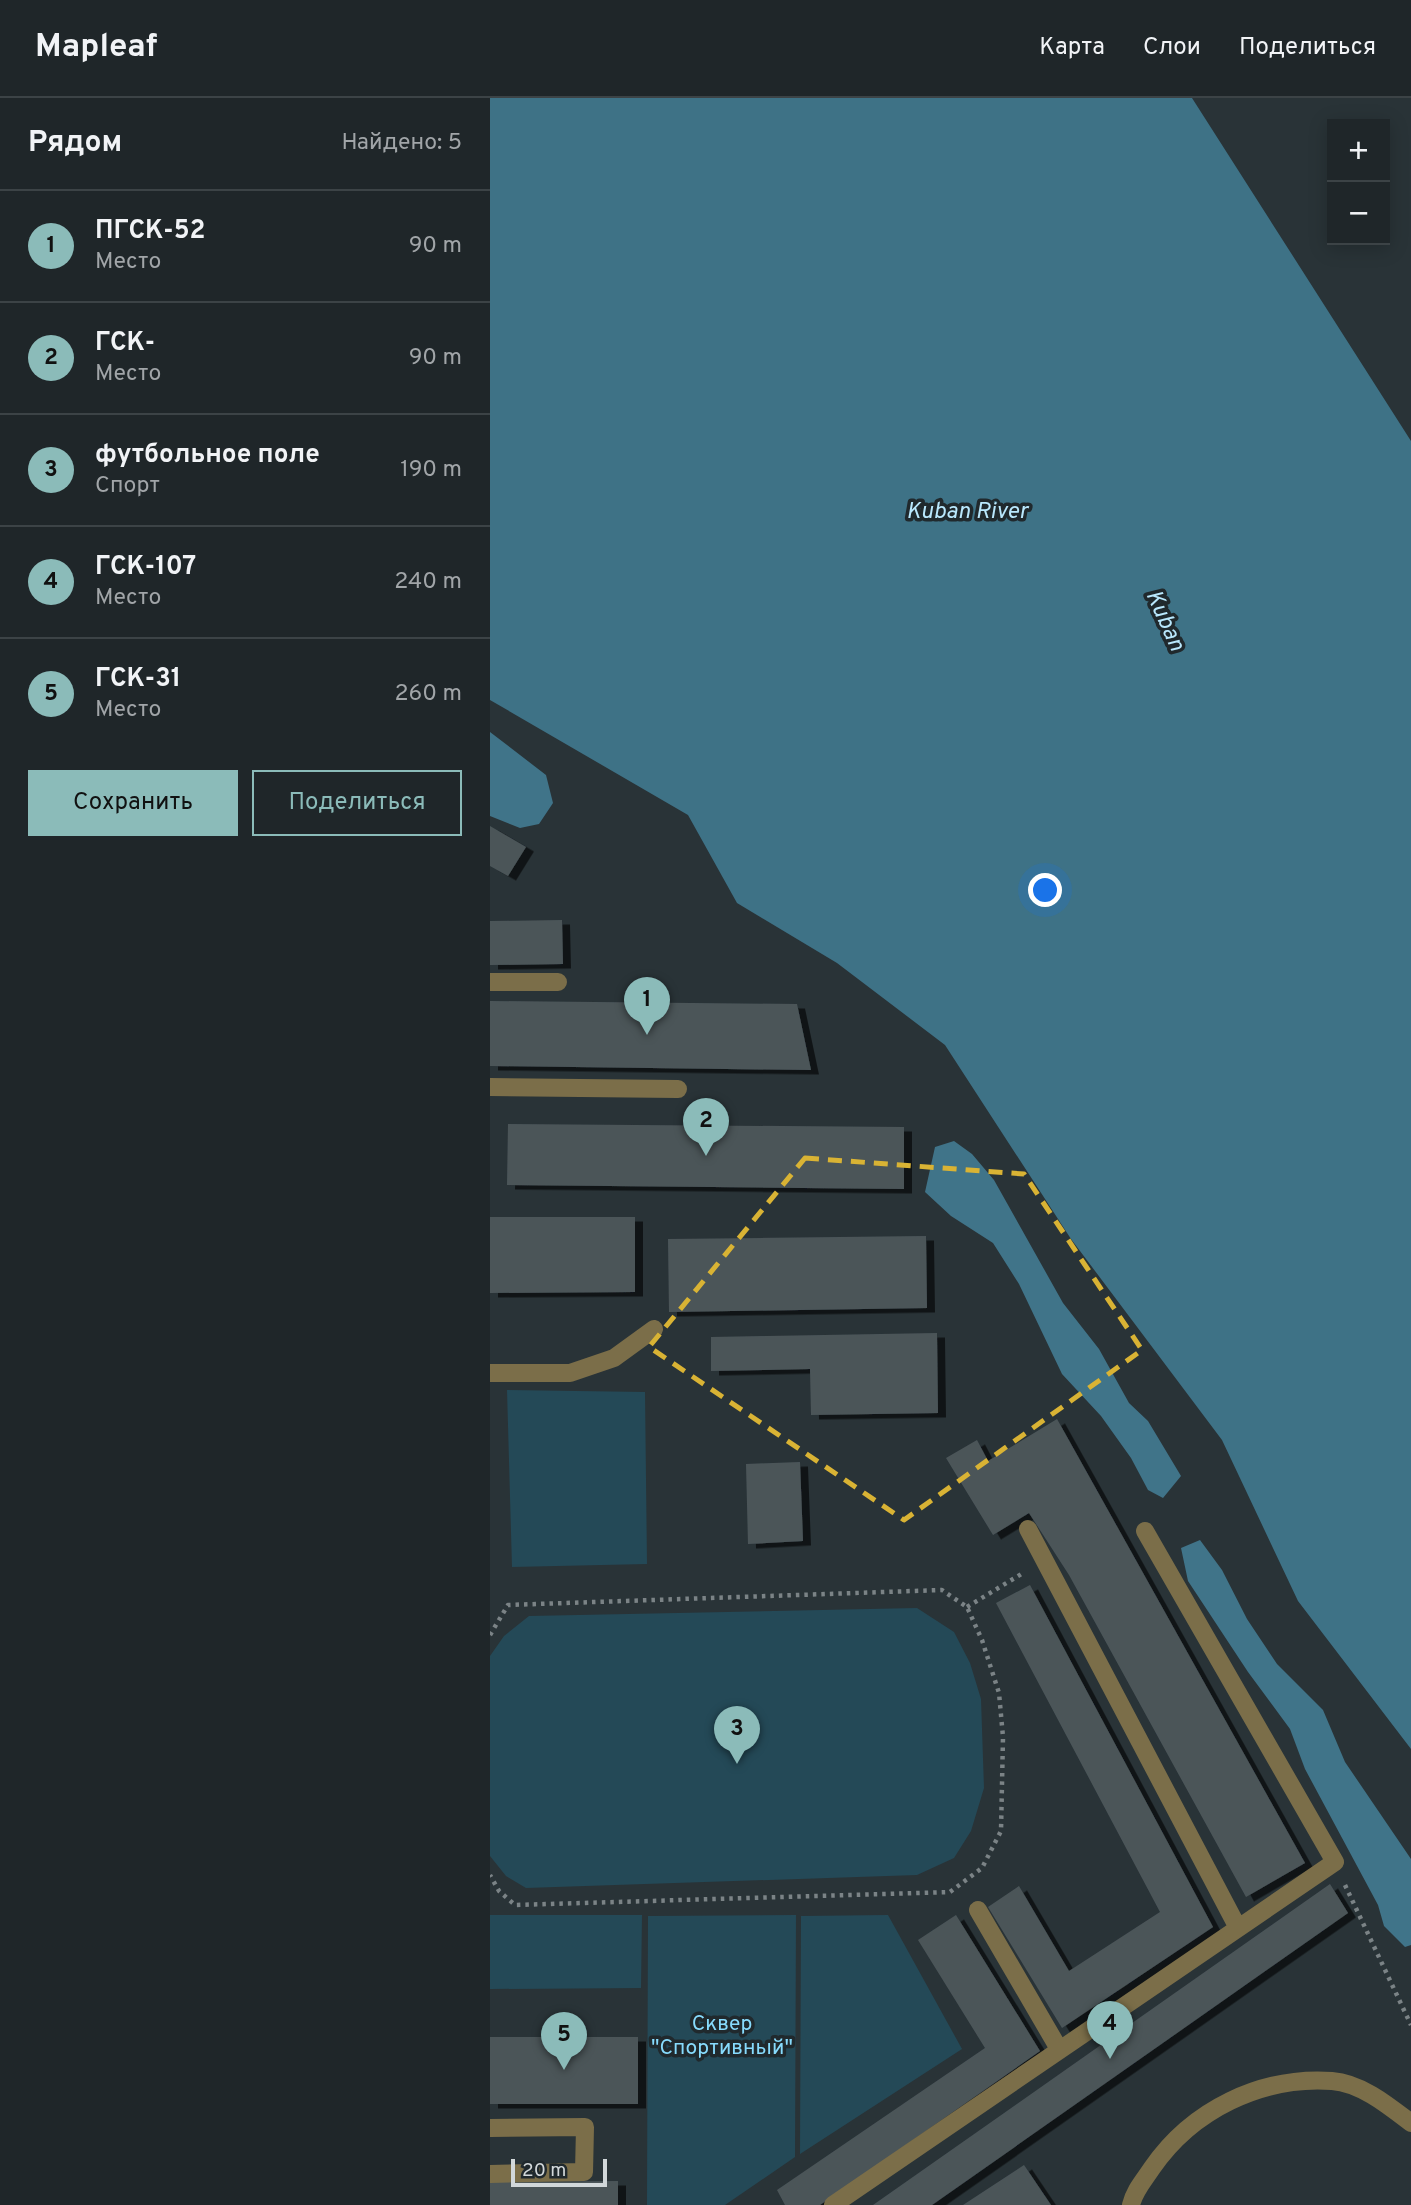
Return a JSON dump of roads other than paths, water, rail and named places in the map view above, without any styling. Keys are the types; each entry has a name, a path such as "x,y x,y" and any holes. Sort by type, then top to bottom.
{"lane":[{"path":"490,982 558,982"},
{"path":"490,1087 678,1089"},
{"path":"490,1373 570,1373 614,1358 654,1329"},
{"path":"1028,1529 1238,1928"},
{"path":"833,2205 1335,1862 1145,1531"},
{"path":"978,1910 1059,2049"},
{"path":"1131,2205 1133,2196 1158,2160 1193,2123 1236,2096 1278,2085 1333,2081 1377,2097 1411,2123"},
{"path":"490,2128 585,2127 584,2172 490,2174"}],"water":[{"name":"Kuban River","path":"490,98 1192,98 1411,441 1411,1749 1298,1601 1222,1440 1071,1239 945,1045 837,963 737,903 688,815 490,700"}],"place":[{"name":"ПГСК-52","path":"647,1035"},
{"name":"ГСК-","path":"706,1156"},
{"name":"футбольное поле","path":"737,1764"},
{"name":"ГСК-107","path":"1110,2059"},
{"name":"ГСК-31","path":"564,2070"}],"water label":[{"name":"Kuban","path":"1164,621"}],"park label":[{"name":"Сквер \"Спортивный\"","path":"722,2036"}]}
